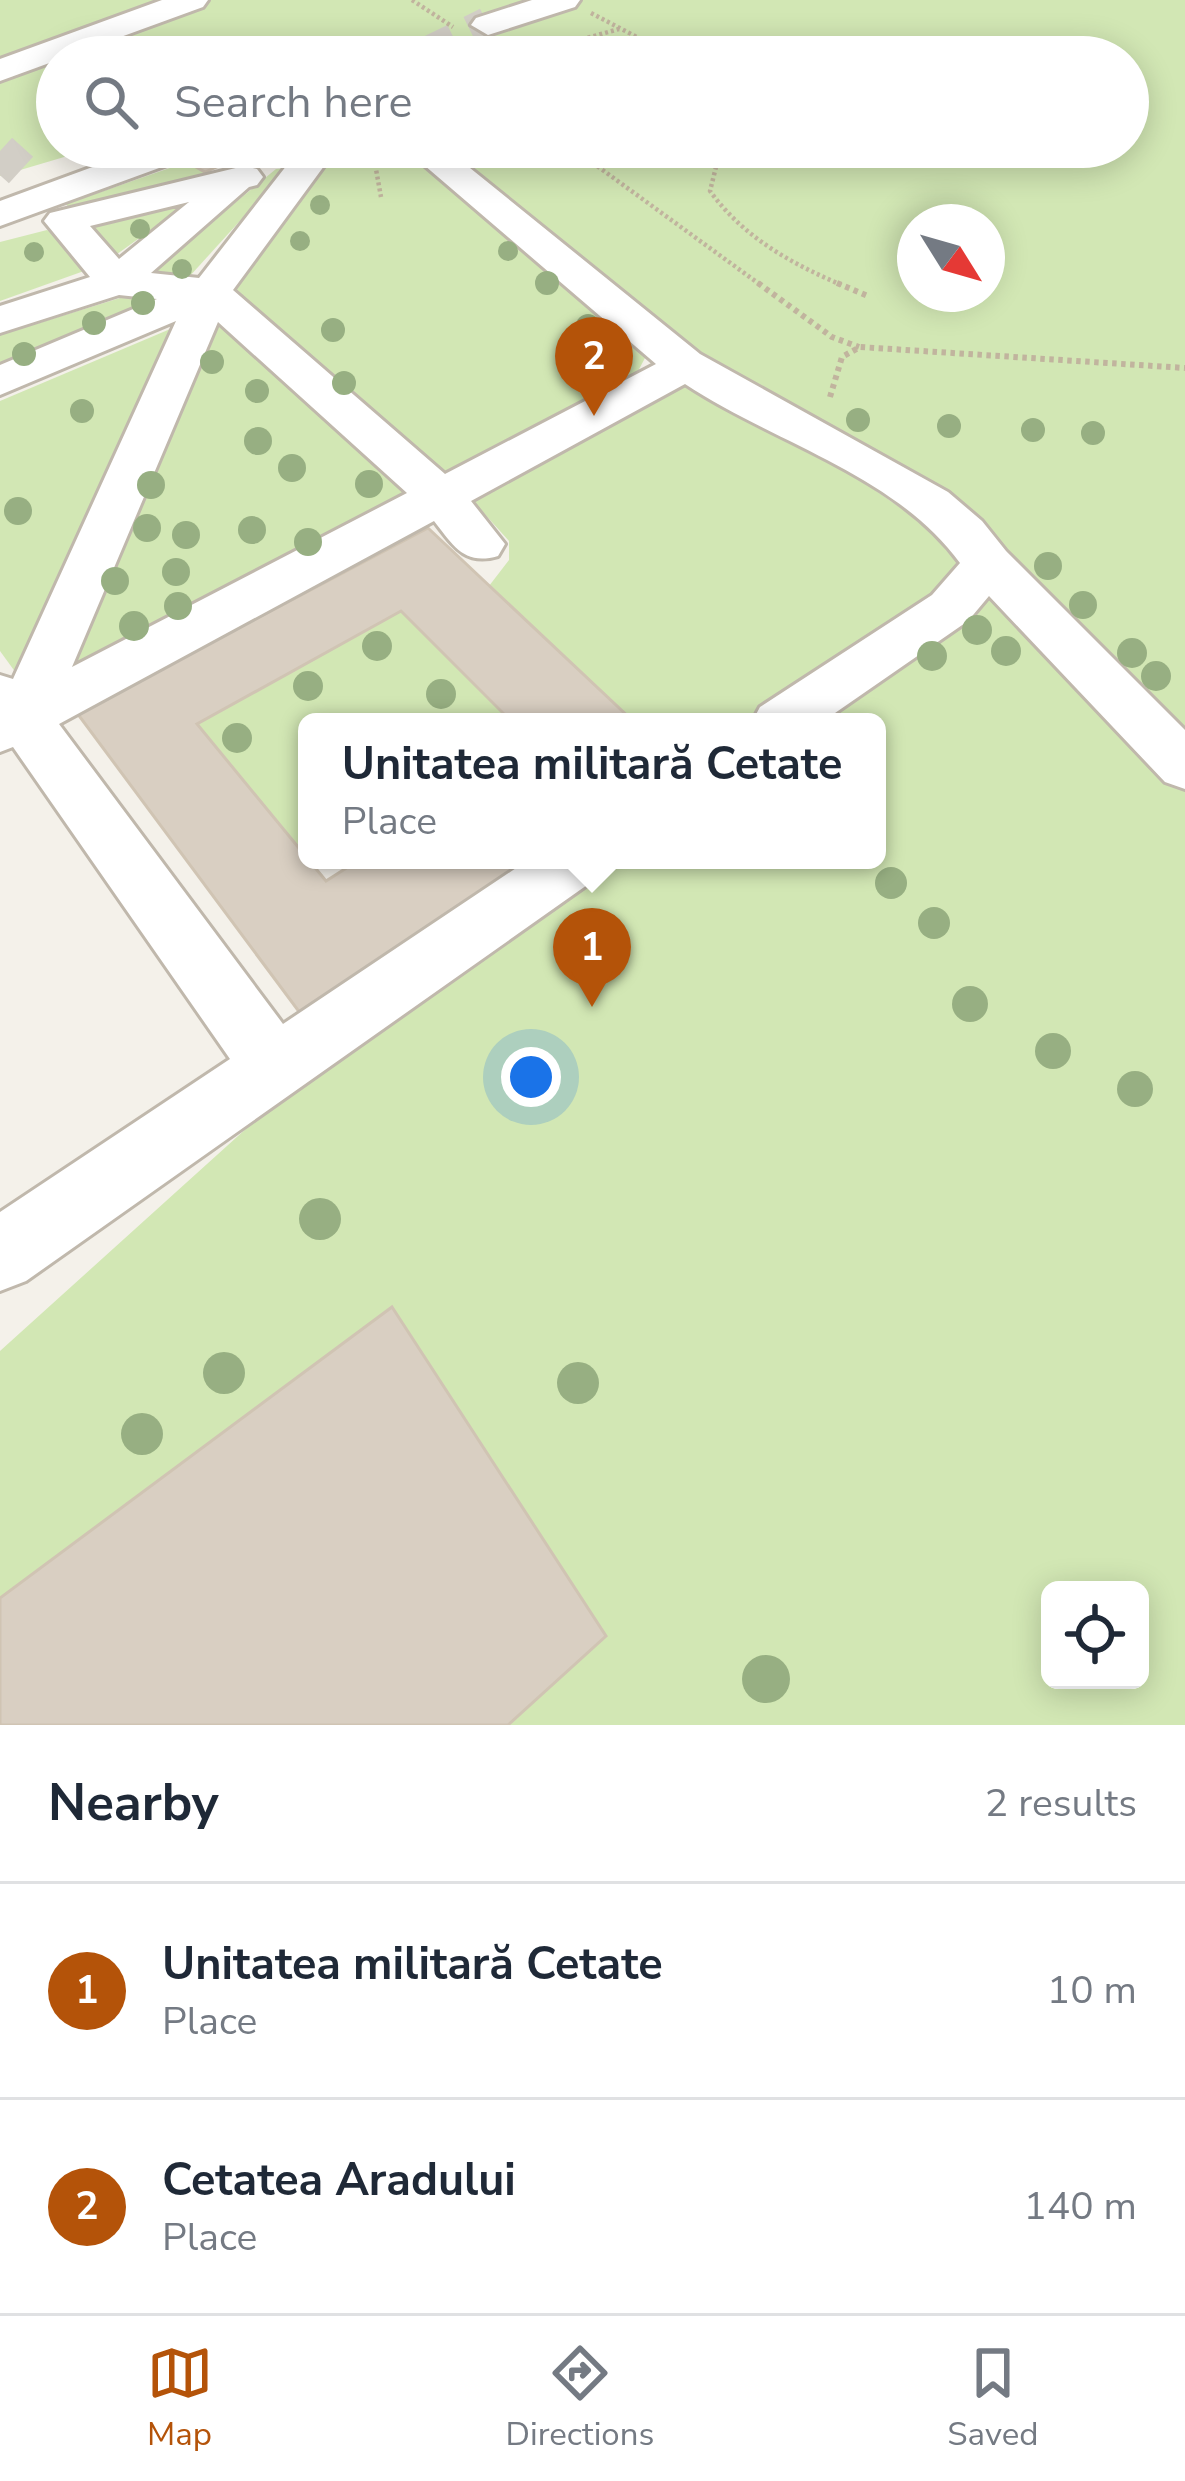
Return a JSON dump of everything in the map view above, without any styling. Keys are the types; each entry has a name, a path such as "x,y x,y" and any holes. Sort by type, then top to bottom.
{"lane":[{"path":"95,36 192,0"},
{"path":"488,25 575,5"},
{"path":"0,71 36,58"},
{"path":"57,208 138,168"},
{"path":"0,320 116,282 258,168"},
{"path":"8,715 210,292 304,168"},
{"path":"446,168 686,366 866,465 954,521 976,542 988,564 1185,766"},
{"path":"21,170 116,282 210,292 440,496 480,544"},
{"path":"0,216 244,177"},
{"path":"0,381 210,292"},
{"path":"8,715 686,366"},
{"path":"793,713 950,608 988,564"},
{"path":"8,715 273,1064"},
{"path":"0,1255 563,869"}],"path":[{"path":"575,5 634,36"},
{"path":"595,36 620,29"},
{"path":"376,168 381,197"},
{"path":"600,168 832,337 860,347 1185,368"},
{"path":"716,168 710,191 721,211 820,277 868,296"},
{"path":"830,397 842,357 860,347"}],"green space":[{"path":"0,0 1185,0 1185,751 1010,570 741,390 463,168 1149,168 1149,36 36,36 36,165 0,176"},
{"path":"170,168 205,172 199,180 73,213 66,204"},
{"path":"288,168 189,277 153,270 276,169"},
{"path":"321,168 431,168 642,344 645,358 637,373 446,472 427,468 234,289"},
{"path":"184,206 113,257 86,226"},
{"path":"47,230 84,271 0,301 0,242"},
{"path":"120,298 165,299 0,367 0,335"},
{"path":"221,314 416,494 68,673"},
{"path":"175,327 16,673 0,651 0,401"},
{"path":"689,383 759,416 849,472 951,543 966,572 960,585 757,713 624,713 489,586 509,560 509,541 463,490 672,385"},
{"path":"995,588 1185,782 1185,1725 0,1725 0,1351 269,1108 590,869 886,869 886,713 814,713"},
{"path":"401,611 503,713 298,713 298,847 197,724"}],"building":[{"path":"428,528 624,713 503,713 401,611 197,724 298,847 298,869 316,869 326,881 345,869 518,869 300,1013 77,713"},
{"path":"392,1307 606,1636 508,1725 0,1725 0,1598"}],"tunnel":[{"path":"466,36 488,25"},
{"path":"0,151 21,170"}],"place":[{"name":"Cetatea Aradului","path":"594,416"},
{"name":"Unitatea militară Cetate","path":"592,1007"}]}
